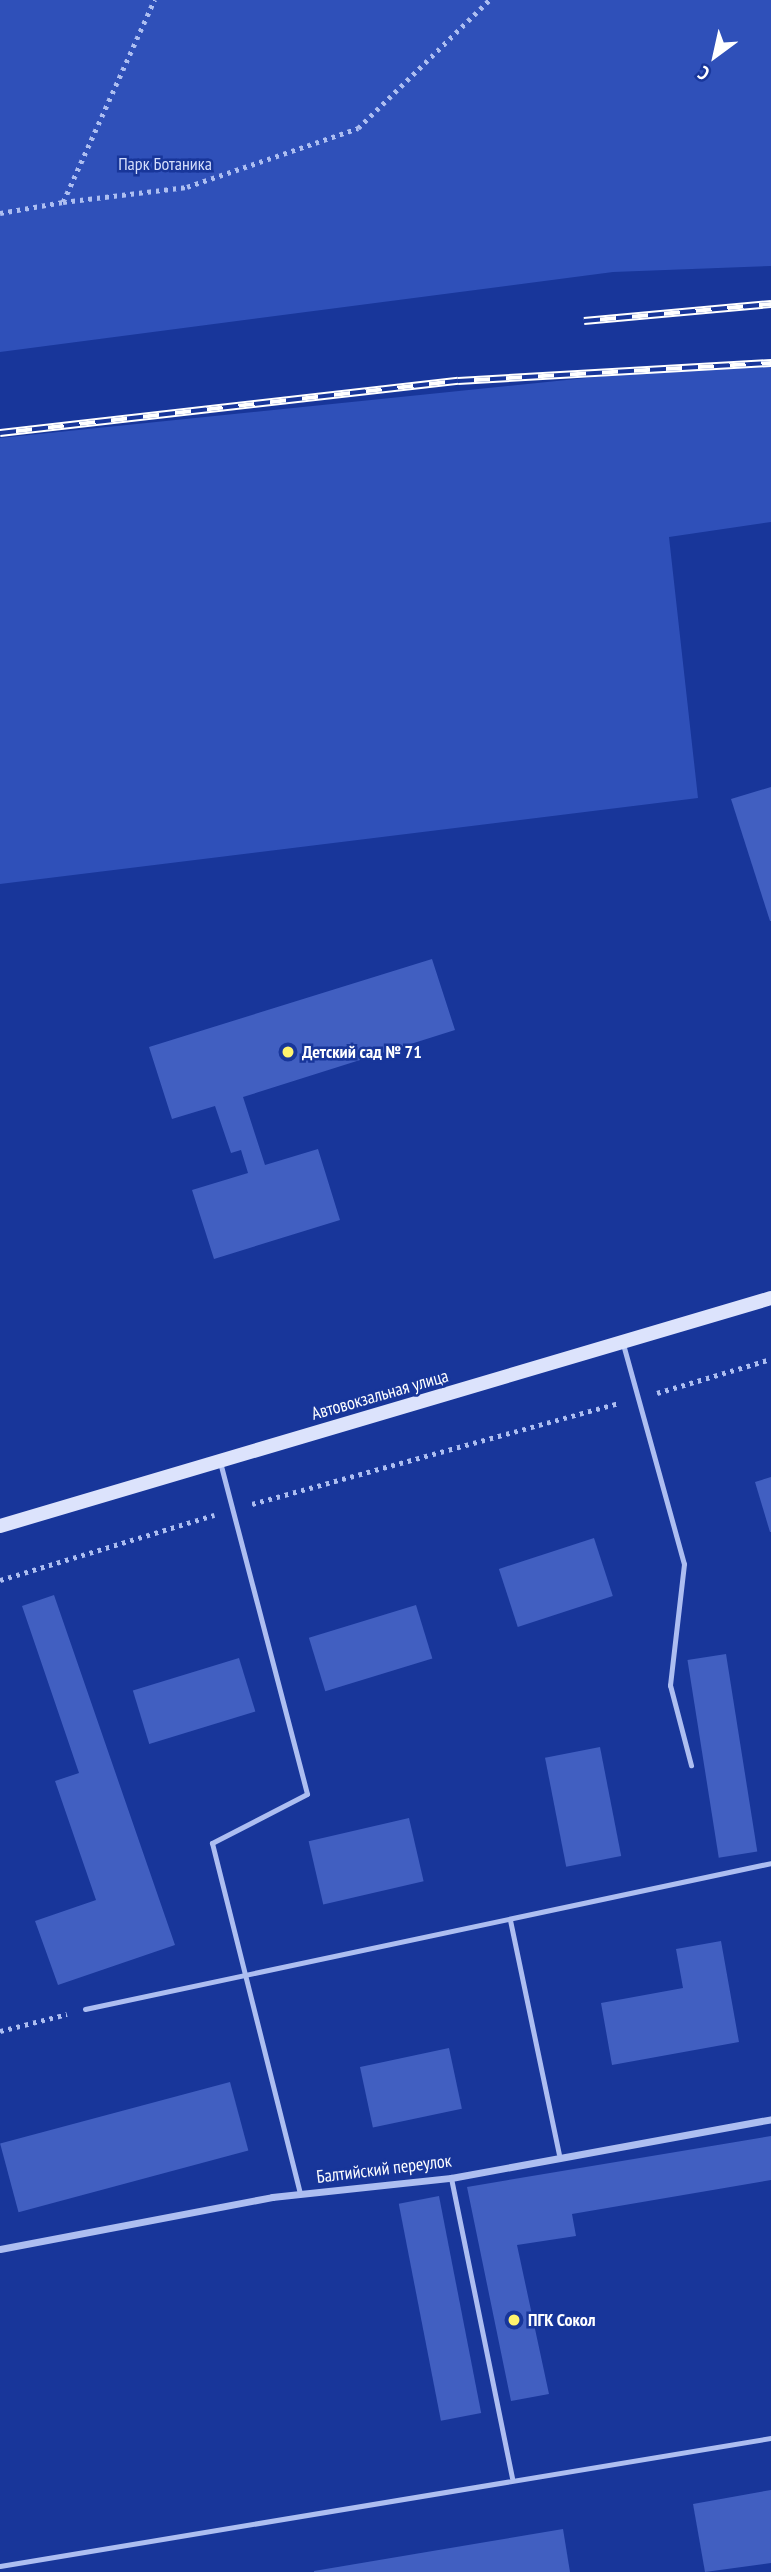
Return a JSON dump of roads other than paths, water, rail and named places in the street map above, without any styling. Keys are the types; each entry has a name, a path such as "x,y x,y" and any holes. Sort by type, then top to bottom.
{"street":[{"name":"Автовокзальная улица","path":"0,1526 623,1344 771,1298"},
{"name":"Балтийский переулок","path":"0,2249 300,2194 451,2178 559,2154 771,2119"}],"lane":[{"path":"623,1344 684,1564 670,1685 691,1765"},
{"path":"219,1462 307,1794 212,1843 300,2194"},
{"path":"85,2009 246,1977 771,1863"},
{"path":"510,1920 559,2154"},
{"path":"451,2178 512,2478"},
{"path":"0,2566 512,2478 771,2438"}],"railway":[{"path":"584,321 771,304"},
{"path":"0,433 458,381 771,363"}],"place":[{"name":"Детский сад № 71","path":"288,1052"},
{"name":"ПГК Сокол","path":"514,2320"}],"park label":[{"name":"Парк Ботаника","path":"165,164"}]}
